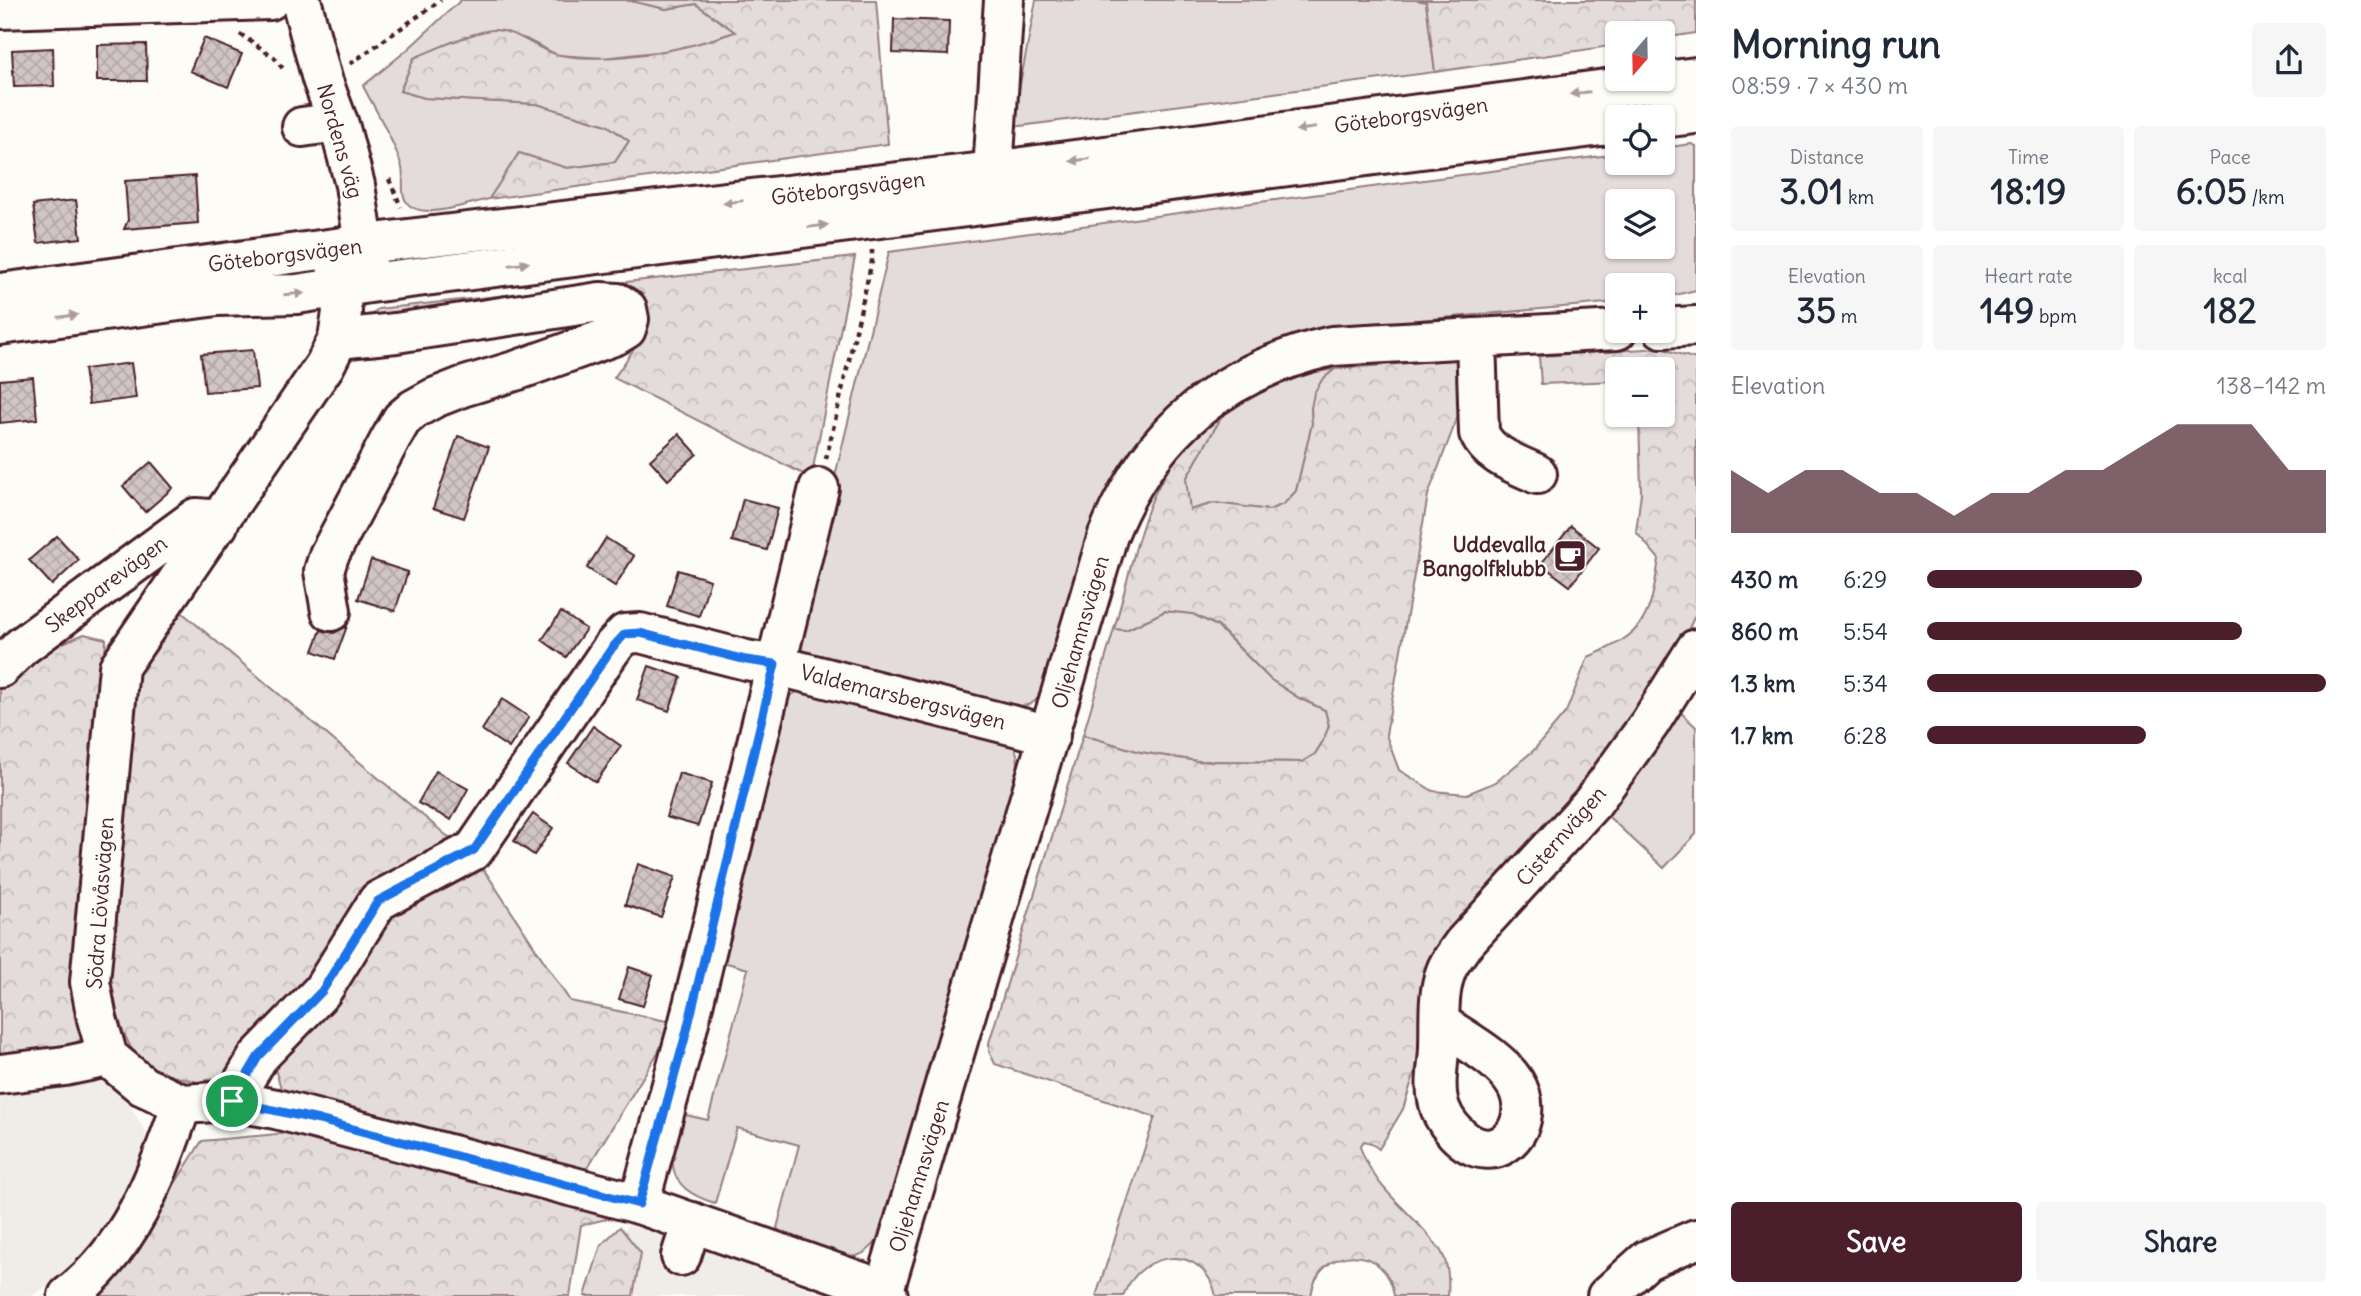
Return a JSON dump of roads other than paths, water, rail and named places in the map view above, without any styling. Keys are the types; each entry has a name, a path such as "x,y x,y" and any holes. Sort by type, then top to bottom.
{"street":[{"path":"0,9 270,0"},
{"name":"Nordens väg","path":"301,0 322,79 320,125 355,185 350,246 355,286"},
{"path":"993,172 1004,0"},
{"name":"Göteborgsvägen","path":"0,293 350,246 993,172 1696,77"},
{"path":"1675,116 1696,114"},
{"name":"Göteborgsvägen","path":"0,325 217,296 297,294 1605,126"},
{"name":"Södra Lövåsvägen","path":"108,1058 90,982 119,667 313,385 338,339 342,312 355,286"},
{"path":"331,611 324,571 329,555 402,419 434,398 616,335 626,329 629,319 626,309 618,303 600,302 396,333 338,339"},
{"path":"1675,327 1696,326"},
{"name":"Oljehamnsvägen","path":"886,1293 1108,535 1130,486 1173,429 1193,411 1270,364 1298,354 1332,346 1605,331"},
{"path":"1476,338 1479,433 1482,441 1500,456 1537,474"},
{"path":"639,1204 686,1034 819,488"},
{"name":"Skepparevägen","path":"0,668 20,647 196,517 218,524"},
{"name":"Valdemarsbergsvägen","path":"232,1101 258,1057 322,991 378,901 474,850 612,648 625,634 640,633 746,660 775,664 1050,735"},
{"name":"Cisternvägen","path":"1440,1023 1440,993 1446,969 1463,944 1593,802 1650,723 1696,649"},
{"path":"0,1074 108,1058 144,1086 182,1104 232,1101 319,1120 639,1204 687,1239 886,1293"},
{"path":"68,1296 106,1261 139,1211 153,1185 182,1104"},
{"path":"1607,1296 1647,1260 1696,1239"}],"place":[{"name":"Uddevalla Bangolfklubb","path":"1570,556"}]}
